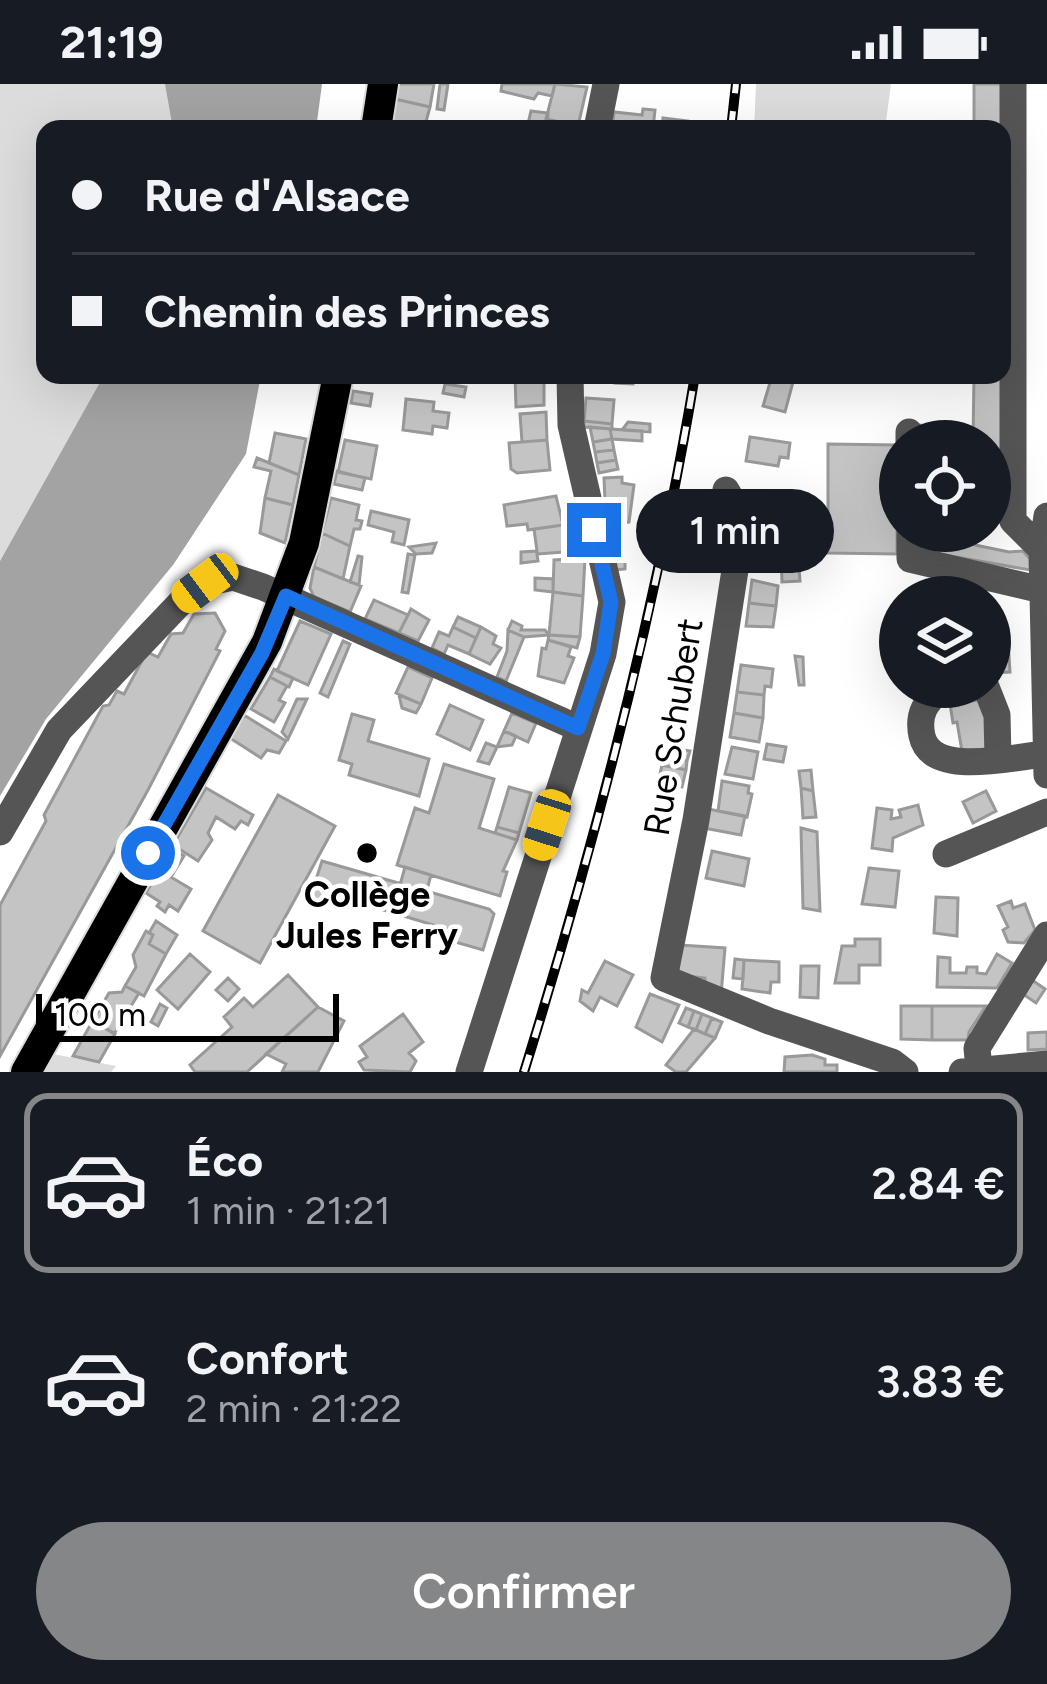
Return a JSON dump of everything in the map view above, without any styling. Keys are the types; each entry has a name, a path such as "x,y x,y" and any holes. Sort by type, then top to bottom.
{"main road":[{"path":"377,120 383,84"},
{"path":"26,1072 262,653 304,543 336,384"}],"street":[{"path":"599,120 606,84"},
{"path":"1013,84 1013,521 1042,550"},
{"path":"469,1072 603,654 611,602 571,424 570,384"},
{"name":"Rue Schubert","path":"726,490 742,519 696,820 664,978 879,1064"},
{"path":"924,708 919,722 924,746 938,759 1046,764 1042,550 1047,516"},
{"path":"910,552 910,560 1042,590"},
{"path":"0,832 59,730 183,600 205,583 233,577 286,596 578,728"},
{"path":"994,708 998,759"},
{"path":"946,854 1047,812"},
{"path":"1047,935 977,1048 970,1070 1047,1064"},
{"path":"879,1064 905,1072"}],"shaded area":[{"path":"0,84 165,84 172,120 36,120 36,384 99,384 0,561"},
{"path":"165,84 322,84 317,120 171,120"},
{"path":"756,84 891,84 886,120 754,120"},
{"path":"99,384 259,384 246,454 173,565 46,719 0,796 0,561"},
{"path":"53,1054 116,1066 111,1072 43,1072"}],"building":[{"path":"397,84 434,84 430,107 395,99"},
{"path":"440,84 448,84 444,110 437,109"},
{"path":"502,84 555,84 552,96 538,93 534,99 501,91"},
{"path":"555,84 587,87 579,120 546,119"},
{"path":"974,84 1006,84 1006,120 974,120"},
{"path":"395,99 430,107 426,120 392,120"},
{"path":"643,109 655,110 654,120 613,120 614,112 642,115"},
{"path":"531,111 548,113 548,120 529,120"},
{"path":"445,384 466,387 464,397 443,393"},
{"path":"515,384 544,384 544,405 516,407"},
{"path":"770,384 792,384 785,412 763,406"},
{"path":"974,384 1005,384 1005,420 973,420"},
{"path":"353,391 372,394 370,406 351,403"},
{"path":"586,398 614,400 612,424 584,421"},
{"path":"406,399 434,402 433,411 449,413 447,428 433,426 432,434 403,430"},
{"path":"546,412 547,440 522,442 520,414"},
{"path":"584,421 612,424 612,429 584,427"},
{"path":"628,422 650,424 650,432 622,430"},
{"path":"590,427 610,429 612,439 593,442"},
{"path":"610,429 642,431 642,441 612,439"},
{"path":"275,433 306,439 299,475 269,463"},
{"path":"750,437 790,443 788,458 780,457 778,466 746,461"},
{"path":"612,439 614,450 595,452 593,442"},
{"path":"345,440 377,446 371,479 338,472"},
{"path":"547,440 550,470 517,473 511,469 509,443"},
{"path":"828,444 879,445 879,552 897,554 828,553"},
{"path":"614,450 616,460 597,463 595,452"},
{"path":"257,458 299,475 293,505 265,498 271,471 254,467"},
{"path":"616,460 618,469 599,473 597,463"},
{"path":"337,471 365,478 362,490 334,484"},
{"path":"622,477 622,483 634,485 629,522 606,524 604,478"},
{"path":"556,496 563,525 528,530 527,524 507,526 504,505"},
{"path":"265,498 293,505 285,543 260,533"},
{"path":"331,498 359,505 356,520 362,521 360,529 354,529 350,546 322,533"},
{"path":"371,511 409,520 404,545 392,542 394,532 368,525"},
{"path":"752,518 780,522 776,551 748,547"},
{"path":"625,522 625,569 615,570 608,523"},
{"path":"563,525 563,552 537,554 538,561 521,563 521,552 537,551 534,529"},
{"path":"322,533 350,546 343,579 314,567"},
{"path":"436,543 432,553 416,554 409,547"},
{"path":"1023,551 1030,559 1030,570 927,552"},
{"path":"781,552 798,555 800,581 782,582"},
{"path":"408,554 415,555 408,593 402,592"},
{"path":"358,556 362,557 359,585 350,582"},
{"path":"585,558 583,596 553,592 554,560"},
{"path":"314,567 361,586 350,612 314,597 310,588"},
{"path":"535,578 553,579 553,592 535,590"},
{"path":"752,580 778,586 776,606 749,603"},
{"path":"553,592 583,596 580,637 549,635"},
{"path":"374,600 408,615 399,633 365,619"},
{"path":"749,603 776,606 773,627 746,626"},
{"path":"411,609 429,620 418,641 399,633"},
{"path":"215,613 225,631 216,649 220,651 0,1056 0,905 103,706 109,705 117,691 124,694 143,659 149,653 158,657 171,634 183,633 194,614"},
{"path":"458,617 481,627 476,638 453,627"},
{"path":"300,621 331,634 308,685 277,671"},
{"path":"512,621 521,630 545,630 549,635 524,637 508,630"},
{"path":"453,627 476,638 469,654 448,645 444,654 432,648 439,632 449,636"},
{"path":"481,627 496,636 493,644 501,648 490,664 469,654"},
{"path":"508,630 524,637 506,681 497,677 507,651"},
{"path":"549,635 580,637 577,648 548,640"},
{"path":"548,640 571,647 568,656 574,658 564,683 538,676 542,648 546,649"},
{"path":"343,641 350,644 328,697 320,693"},
{"path":"795,656 803,657 804,685 799,685"},
{"path":"741,665 773,669 771,687 765,686 764,695 737,692"},
{"path":"408,667 432,678 421,704 396,693"},
{"path":"274,669 293,678 289,687 270,677"},
{"path":"270,677 287,686 279,700 285,703 274,722 251,709"},
{"path":"737,692 764,695 763,718 734,713"},
{"path":"399,695 421,704 416,713 402,708"},
{"path":"297,699 307,699 288,739 282,732"},
{"path":"450,705 483,720 470,750 437,734"},
{"path":"951,708 987,708 990,753 963,757 957,722 953,723"},
{"path":"512,713 536,723 528,742 504,731"},
{"path":"734,713 763,718 759,742 730,737"},
{"path":"352,714 374,720 368,741 429,759 419,796 349,775 352,764 339,760"},
{"path":"244,715 286,741 279,753 267,750 261,758 230,738"},
{"path":"504,731 516,736 512,745 497,747"},
{"path":"486,743 497,747 489,764 478,761"},
{"path":"767,744 786,747 783,762 764,759"},
{"path":"665,747 690,751 687,761 664,755"},
{"path":"732,747 758,752 753,779 725,774"},
{"path":"664,755 687,761 686,770 662,765"},
{"path":"444,764 494,779 479,828 517,840 503,871 507,872 500,896 397,865 415,808 429,813"},
{"path":"662,765 686,770 682,787 658,783"},
{"path":"811,770 813,791 801,788 799,771"},
{"path":"722,781 749,786 747,817 718,811"},
{"path":"509,787 531,793 519,833 497,827"},
{"path":"206,788 253,815 248,825 241,821 235,829 216,817 208,833 212,840 198,861 173,845"},
{"path":"801,788 813,791 816,817 803,818"},
{"path":"986,791 996,811 973,823 963,802"},
{"path":"278,795 335,826 260,963 203,931"},
{"path":"918,805 923,825 893,838 892,851 872,848 877,808 892,810 891,819 901,817 899,810"},
{"path":"708,809 745,816 741,835 704,828"},
{"path":"497,827 519,833 517,840 495,833"},
{"path":"801,828 817,832 820,911 803,908"},
{"path":"172,848 184,856 171,877 159,870"},
{"path":"712,851 749,859 744,886 706,878"},
{"path":"322,861 489,909 494,914 483,950 448,940 450,930 334,895 332,904 310,898"},
{"path":"405,867 431,875 426,893 400,885"},
{"path":"869,868 899,871 895,907 862,904"},
{"path":"159,870 191,889 178,911 169,905 165,912 146,893"},
{"path":"936,897 958,898 957,936 934,933"},
{"path":"1011,901 1013,908 1025,904 1035,930 1024,943 1008,942 1003,930 1008,927 998,906"},
{"path":"156,921 177,935 166,954 149,944"},
{"path":"146,931 153,935 149,944 166,954 144,996 125,986"},
{"path":"855,939 880,939 880,965 859,965 859,983 835,983 842,946 855,946"},
{"path":"680,945 725,948 721,995 705,988 705,978 678,975"},
{"path":"190,954 210,972 178,1009 157,990"},
{"path":"997,954 1012,963 997,988 937,987 938,957 950,958 950,973 977,967 977,973 986,974"},
{"path":"735,959 744,960 743,979 733,978"},
{"path":"744,960 779,962 779,982 771,982 770,993 742,989"},
{"path":"605,961 633,975 617,1006 600,997 593,1011 580,1001 582,990 588,993"},
{"path":"801,966 819,966 818,998 800,997"},
{"path":"288,975 318,1007 247,1072 195,1072 190,1065 232,1027 224,1017 244,998 253,1007"},
{"path":"228,978 239,989 228,1001 216,990"},
{"path":"1032,980 1045,989 1036,1003 1023,994"},
{"path":"125,986 139,993 114,1034 93,1020 109,993 122,992"},
{"path":"650,994 679,1005 662,1042 636,1027"},
{"path":"160,1004 167,1008 158,1026 151,1022"},
{"path":"901,1006 932,1006 932,1040 901,1039"},
{"path":"932,1006 986,1006 968,1040 932,1040"},
{"path":"318,1007 344,1021 318,1072 282,1072 286,1064 266,1054"},
{"path":"686,1008 694,1011 688,1027 679,1023"},
{"path":"694,1011 702,1014 696,1030 688,1027"},
{"path":"403,1014 423,1042 409,1053 416,1061 410,1072 364,1070 359,1062 367,1057 360,1046"},
{"path":"702,1014 712,1018 705,1034 696,1030"},
{"path":"712,1018 722,1022 715,1038 705,1034"},
{"path":"93,1020 115,1034 99,1062 73,1056"},
{"path":"694,1029 715,1038 686,1072 676,1072 666,1065"},
{"path":"1047,1032 1047,1049 1028,1050 1028,1033"},
{"path":"785,1057 825,1059 825,1065 837,1065 837,1072 784,1072"}],"railway":[{"path":"732,120 736,84"},
{"path":"524,1072 622,726 693,384"}],"place":[{"name":"Collège Jules Ferry","path":"367,853"}],"route":[{"path":"148,853 262,653 286,596 578,728 603,654 611,602 594,530"}]}
